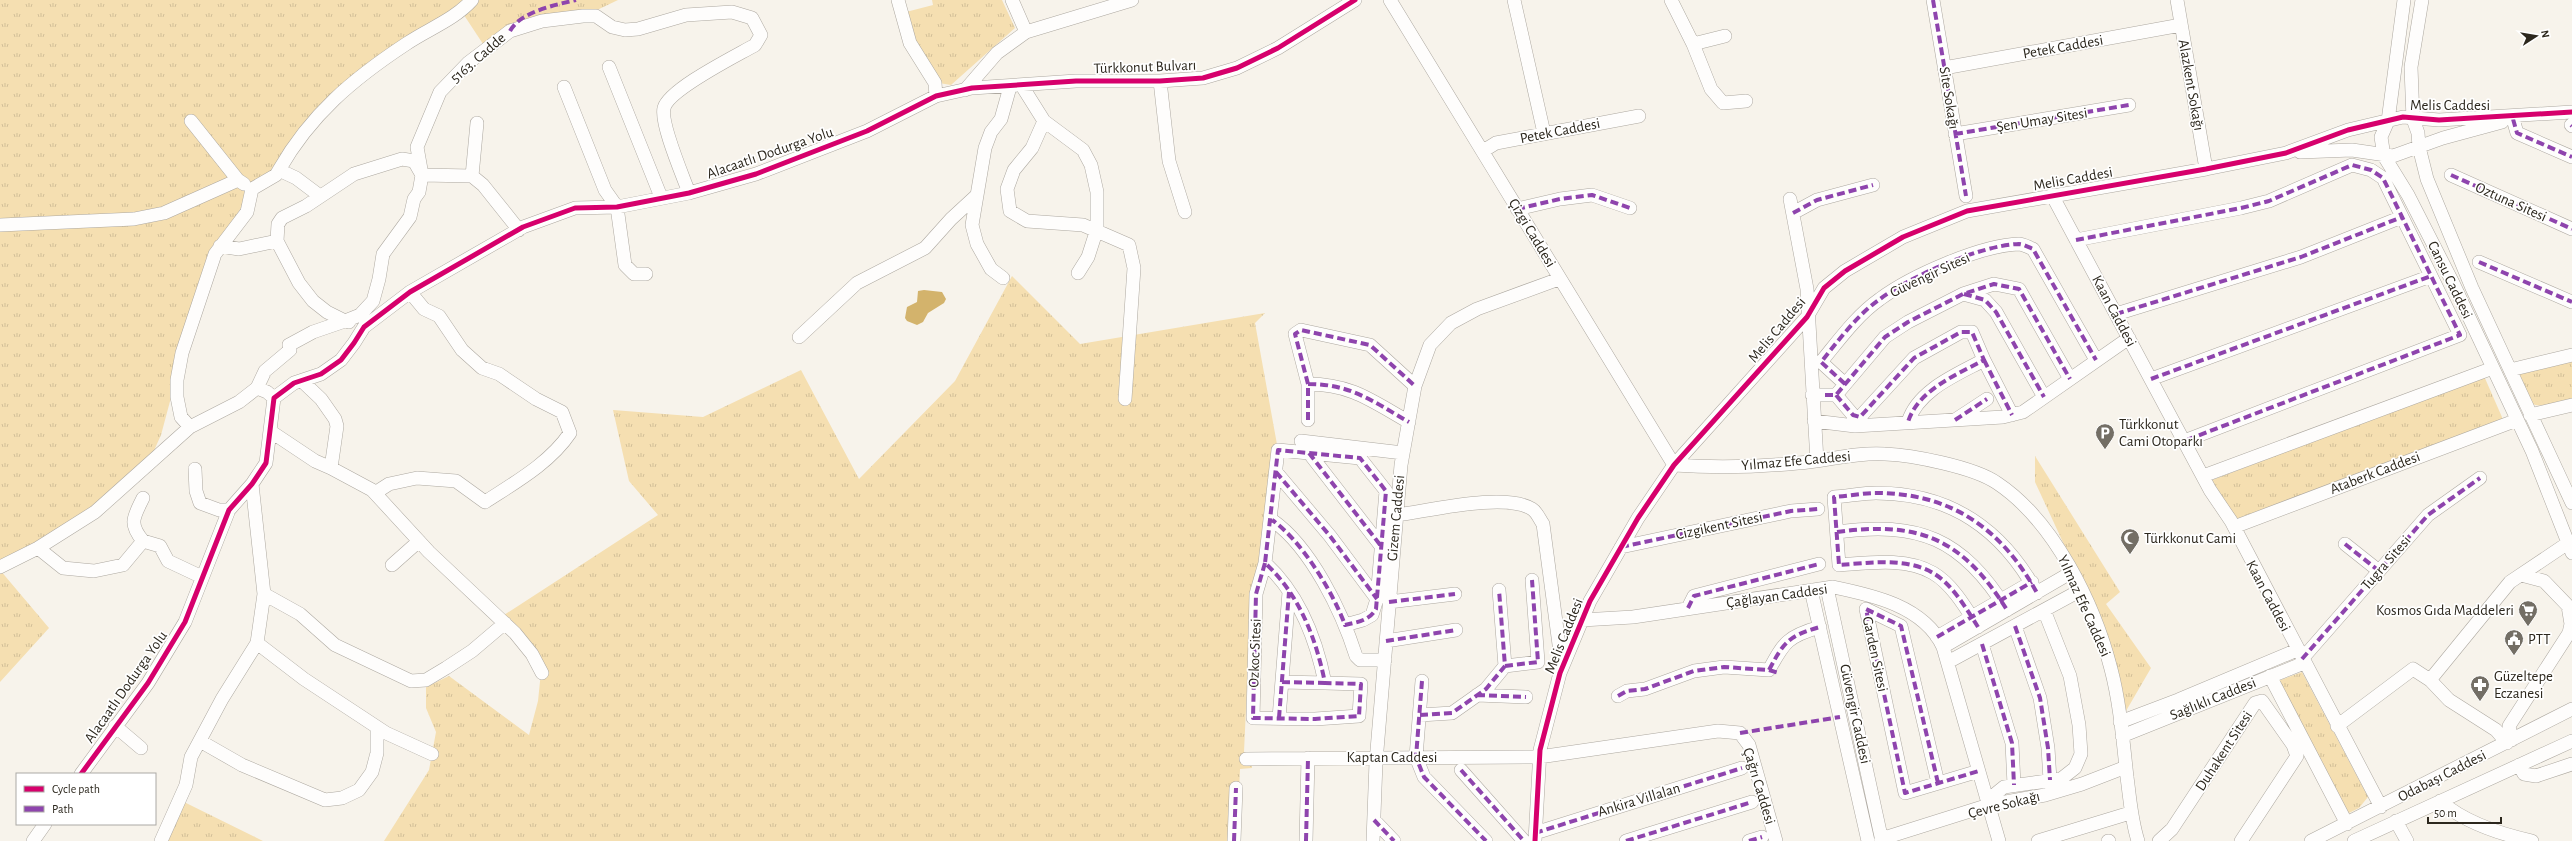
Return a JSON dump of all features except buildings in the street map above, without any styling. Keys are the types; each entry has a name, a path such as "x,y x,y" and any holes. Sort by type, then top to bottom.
{"street":[{"path":"190,427 181,417 177,397 177,380 182,353 215,254 247,212 252,189 276,175 304,131 338,94 407,43 444,22 472,0"},
{"path":"898,0 910,43 935,83 936,96"},
{"path":"1012,0 1026,32"},
{"path":"965,90 997,53 1026,32 1097,5 1132,0"},
{"name":"Çizgi Caddesi","path":"1390,0 1674,465"},
{"path":"1514,0 1544,133"},
{"path":"1671,0 1693,44 1711,89 1723,103 1746,101"},
{"name":"Site Sokağı","path":"1933,0 1966,196"},
{"name":"Alazkent Sokağı","path":"2176,0 2206,169"},
{"name":"Cansu Caddesi","path":"2404,0 2388,121 2381,137 2384,156 2422,222 2493,368 2517,420 2570,548"},
{"name":"Cansu Caddesi","path":"2422,0 2412,68 2413,119 2418,133 2419,147 2427,179 2510,370 2572,503"},
{"name":"Türkkonut Bulvarı","path":"965,90 1076,81 1160,81 1203,78 1237,68 1278,48 1352,1"},
{"name":"5163. Cadde","path":"422,175 417,147 440,92 468,63 510,31 542,21 583,16 596,16 612,27 625,30 638,29 686,15 732,12 752,18 761,35 755,45 674,92 664,108 666,129 689,193"},
{"name":"Petek Caddesi","path":"1944,68 2181,25"},
{"path":"1693,44 1725,36"},
{"path":"608,67 662,197"},
{"path":"1160,81 1169,161 1185,212"},
{"path":"564,87 605,190 617,207 625,265 634,274 646,274"},
{"path":"1003,278 991,269 977,244 972,226 985,148 991,132 1001,119 1016,87 1044,121 1083,150 1091,165 1097,192 1097,229 1088,257 1078,273"},
{"name":"Alacaatlı Dodurga Yolu","path":"82,773 148,683 185,622 229,510 252,484 266,463 274,398 294,382 302,381 321,374 341,360 364,327 410,292 519,230 575,208 617,207 662,197 689,193 756,174 867,131 936,96 965,90"},
{"name":"Şen Umay Sitesi","path":"1955,134 2129,105"},
{"name":"Melis Caddesi","path":"2286,153 2348,130 2403,117 2413,119 2529,115 2572,121"},
{"name":"Melis Caddesi","path":"1535,837 1539,757 1562,667 1590,601 1621,547 1674,465 1807,317 1824,288 1851,267 1903,237 1967,211 2206,169 2286,153 2352,150 2384,156 2403,154 2419,147 2529,115"},
{"name":"Petek Caddesi","path":"1483,151 1496,143 1639,116"},
{"path":"2513,119 2517,133 2572,158"},
{"path":"191,121 238,180 252,189"},
{"path":"1044,121 1032,148 1014,170 1007,189 1010,211 1027,222 1071,223 1097,229 1129,245 1134,268 1125,399"},
{"path":"472,176 478,123"},
{"path":"0,567 38,548 95,512 190,427 240,402 257,388 265,371 290,350 289,345 313,332 345,321 360,315 373,301 380,279 383,254 410,216 414,200 419,192 422,175 414,161 402,159 354,174 306,206 282,218 278,224 277,241 299,284 313,301 327,312 345,321 364,327"},
{"path":"2076,240 2186,220 2255,204 2352,165 2372,170 2383,178 2460,335 2184,441"},
{"path":"280,170 296,178 320,196"},
{"path":"422,175 472,176 483,185 519,230"},
{"name":"Oztuna Sitesi","path":"2451,175 2572,229"},
{"path":"0,225 59,224 141,217 164,213 238,180"},
{"path":"1793,213 1816,200 1873,185"},
{"path":"1517,209 1560,198 1592,195 1630,208"},
{"name":"Kaan Caddesi","path":"2052,195 2203,476 2234,527 2337,726 2381,807"},
{"path":"799,337 856,283 925,248 951,219 976,196"},
{"path":"1790,199 1807,289 1807,317 1824,395 1814,421 1817,461"},
{"path":"2116,314 2301,257 2402,217"},
{"path":"220,246 239,249 277,241"},
{"name":"Güvengir Sitesi","path":"1845,384 1821,362 1857,320 1880,299 1919,277 1958,259 1998,247 2020,244 2033,249 2096,360"},
{"path":"2479,262 2572,302"},
{"path":"2151,379 2431,276"},
{"name":"Gizem Caddesi","path":"1373,841 1376,757 1397,515 1403,453 1415,386 1430,344 1451,323 1477,309 1559,279"},
{"name":"Güvengir Sitesi","path":"1824,395 1845,384 1885,337 1933,307 1962,294 1994,284 2019,289 2070,378"},
{"path":"375,493 389,484 417,478 456,481 484,502 522,478 564,442 570,433 562,412 536,400 499,374 482,368 462,350 439,316 424,309 410,292"},
{"name":"Güvengir Sitesi","path":"1962,294 1985,300 1996,312 2044,397"},
{"path":"1308,420 1308,384 1295,334 1301,330 1370,345 1415,386"},
{"path":"1824,395 1853,415 1860,417 1914,358 1961,332 1972,332 1984,360 2012,415"},
{"path":"1814,421 1855,426 2012,415 2023,412 2129,338"},
{"path":"2510,370 2572,355"},
{"path":"1908,422 1912,412 1919,402 1935,388 1984,360"},
{"path":"2203,476 2493,368"},
{"path":"302,381 321,399 335,419 337,426 331,468"},
{"path":"1308,384 1330,384 1352,390 1408,422"},
{"path":"257,388 267,392 274,398"},
{"path":"1955,420 1986,398"},
{"path":"2530,414 2572,405"},
{"name":"Ataberk Caddesi","path":"2234,527 2517,420"},
{"path":"270,431 315,461 331,468 375,493 419,541 504,623 532,654 542,673"},
{"path":"1301,441 1403,453"},
{"name":"Ozkoc Sitesi","path":"1325,683 1361,684 1359,716 1315,719 1253,718 1256,594 1266,563 1272,520 1278,450 1360,458 1386,491 1377,599 1372,615 1363,620 1345,625"},
{"path":"1309,453 1381,546"},
{"name":"Yılmaz Efe Caddesi","path":"1674,465 1748,466 1884,454 1958,468 1996,482 2027,507 2054,540 2072,572 2081,590 2111,668 2122,736 2130,813 2138,841"},
{"path":"194,469 196,491 200,503 219,510 229,510"},
{"path":"1276,472 1330,536 1377,599"},
{"name":"Tugra Sitesi","path":"2301,657 2428,515 2480,478"},
{"path":"161,841 186,785 191,758 218,706 256,643 264,594 252,484"},
{"path":"1974,621 1951,589 1933,573 1908,565 1877,562 1839,565 1834,498 1876,493 1916,496 1952,507 1981,524 2002,543 2025,569 2034,587"},
{"path":"143,498 133,519 135,531 143,541 160,546 168,560 202,576"},
{"path":"1397,515 1494,502 1516,502 1534,510 1542,524 1562,667"},
{"name":"Cizgikent Sitesi","path":"1621,547 1791,511 1818,509"},
{"path":"1272,520 1291,537 1320,578 1345,625 1356,656 1360,660 1385,660"},
{"path":"1837,532 1872,527 1906,530 1938,539 1967,558 2004,606"},
{"path":"38,548 63,568 94,570 123,565 143,541"},
{"path":"392,565 419,541"},
{"path":"2345,544 2378,571"},
{"path":"2430,680 2510,582 2570,548"},
{"path":"1266,563 1276,573 1289,592 1312,634 1325,683 1282,682"},
{"path":"1688,608 1694,596 1819,564"},
{"path":"1940,642 1974,621 2004,606 2034,587 2072,572"},
{"path":"2509,741 2509,726 2569,634 2571,624 2568,606 2544,581 2521,575"},
{"path":"1420,715 1452,713 1486,689 1505,666 1538,662 1532,580"},
{"name":"Çağlayan Caddesi","path":"1582,620 1633,617 1828,588 1865,594 1894,604 1927,623 1940,642 1948,662 1999,841"},
{"name":"Güvengir Caddesi","path":"1828,588 1882,840"},
{"path":"1499,590 1505,666"},
{"name":"Güvengir Caddesi","path":"1811,590 1868,841"},
{"path":"1948,662 2081,590"},
{"name":"Ozkoc Sitesi","path":"1280,718 1289,592"},
{"path":"264,594 300,614 335,645 411,681 426,680 446,668 472,651 504,623"},
{"path":"1389,602 1455,594"},
{"name":"Garden Sitesi","path":"1938,783 1902,626 1866,609 1905,793 1979,771"},
{"path":"1988,803 2004,787 2061,779 2075,768 2081,754 2079,725 2070,676 2044,610"},
{"path":"2015,626 2040,698 2048,748 2050,780"},
{"path":"1618,696 1627,690 1645,689 1694,671 1724,667 1774,671 1783,645 1800,633 1820,627"},
{"path":"1386,641 1456,630"},
{"path":"256,643 304,679 378,727 432,754"},
{"path":"1982,644 2012,743 2014,785"},
{"name":"Sağlıklı Caddesi","path":"2122,736 2270,676 2301,657"},
{"name":"Sağlıklı Caddesi","path":"2120,722 2301,657"},
{"path":"2337,726 2413,668 2430,680 2449,700 2496,730 2509,741"},
{"path":"2270,676 2347,824"},
{"path":"1422,681 1416,757 1424,777 1486,841"},
{"path":"1477,695 1526,698"},
{"name":"Duhakent Sitesi","path":"2159,841 2172,829 2255,703 2262,701 2293,745 2297,756 2241,841"},
{"name":"Odabaşı Caddesi","path":"2312,841 2572,709"},
{"path":"115,726 141,748"},
{"path":"200,741 242,765 325,800 342,798 359,790 372,772 377,752 378,727"},
{"name":"Kaptan Caddesi","path":"1246,759 1539,757 1718,731 1740,733"},
{"name":"Çağrı Caddesi","path":"1740,733 1749,745 1776,841"},
{"name":"Odabaşı Caddesi","path":"2357,840 2572,740"},
{"path":"1306,841 1308,758"},
{"path":"2519,765 2524,774 2536,776 2572,764"},
{"name":"Çevre Sokağı","path":"1882,840 1988,803 2045,795 2082,784 2126,767"},
{"name":"Ankira Villalan","path":"1535,837 1742,768"},
{"path":"1461,770 1524,841"},
{"path":"1234,841 1236,788"},
{"path":"1626,841 1752,802"},
{"path":"2440,802 2451,812 2482,826 2512,837 2532,841"},
{"path":"2038,841 2063,837 2130,813"},
{"path":"1374,820 1394,841"},
{"path":"2396,821 2407,841"},
{"path":"33,841 44,825"},
{"path":"1749,841 1762,837"}],"green space":[{"path":"0,0 618,0 595,11 533,19 485,47 458,6 301,128 269,174 257,182 207,263 161,435 152,455 92,509 0,563"},
{"path":"932,0 1002,0 1015,28 951,85 939,83 912,38 906,12 933,5"},
{"path":"1012,276 1080,344 1265,313 1255,323 1278,450 1266,528 1251,600 1244,752 1251,752 1252,768 1240,769 1237,841 384,841 429,770 436,732 426,708 426,687 449,676 529,735 538,701 542,662 504,615 658,515 629,481 613,410 703,417 801,370 859,479 955,381"},
{"path":"2572,359 2572,399 2540,406 2531,403 2518,370"},
{"path":"2484,376 2505,424 2237,521 2212,480"},
{"path":"2035,456 2120,592 2106,604 2151,668 2126,711 2100,622 2035,482"},
{"path":"0,570 49,628 0,682"},
{"path":"2302,672 2368,797 2359,808 2347,814 2278,681"},
{"path":"184,802 263,841 165,841"}],"shaded area":[{"path":"924,290 942,292 946,299 944,303 928,313 923,322 917,325 907,321 905,318 907,307 917,302 918,291"}],"marked path":[{"path":"510,31 522,18 530,14 576,0"},
{"path":"1933,0 1966,196"},
{"path":"1955,134 2129,105"},
{"path":"2513,119 2517,133 2572,157"},
{"path":"2076,240 2241,208 2269,201 2352,165 2371,170 2383,178 2460,335 2184,441"},
{"path":"2451,175 2572,229"},
{"path":"1793,213 1817,200 1873,185"},
{"path":"1517,209 1560,199 1592,195 1630,208"},
{"path":"2116,314 2301,257 2402,217"},
{"path":"1845,384 1821,362 1849,328 1872,305 1909,281 1947,263 1986,250 2019,244 2033,249 2096,360"},
{"path":"2479,262 2572,302"},
{"path":"2151,379 2431,276"},
{"path":"1825,395 1836,395 1885,337 1908,322 1963,294 1994,284 2019,289 2070,379"},
{"path":"1964,294 1985,300 1996,312 2044,397"},
{"path":"1308,420 1308,384 1295,334 1301,330 1370,345 1415,386"},
{"path":"1836,395 1853,415 1860,417 1914,358 1961,332 1972,332 1984,360 1950,378 1929,392 1920,401 1908,422"},
{"path":"1984,360 2012,415"},
{"path":"1308,384 1337,387 1349,390 1361,395 1409,422"},
{"path":"1955,420 1987,399"},
{"path":"1265,563 1256,594 1253,718 1315,719 1359,716 1361,684 1325,683 1317,650 1297,603 1277,575 1265,563 1278,450 1360,458 1386,491 1376,609 1366,619 1354,623 1345,625 1333,597 1305,553 1294,540 1272,520"},
{"path":"1309,453 1381,546"},
{"path":"1276,472 1330,536 1377,599"},
{"path":"2302,659 2428,515 2480,478"},
{"path":"1978,627 1969,612 1946,583 1933,573 1922,568 1887,562 1839,565 1834,497 1871,493 1903,495 1928,500 1951,508 1972,519 2008,550 2023,570 2037,593"},
{"path":"1621,547 1791,511 1818,509"},
{"path":"1837,532 1866,529 1892,529 1915,533 1936,540 1955,551 1973,566 1990,586 2007,610"},
{"path":"2345,544 2379,571"},
{"path":"1688,608 1694,596 1819,564"},
{"path":"1505,666 1538,662 1532,580"},
{"path":"1937,637 2032,582"},
{"path":"1420,715 1452,713 1486,689 1505,666 1499,590"},
{"path":"1279,718 1289,592"},
{"path":"1389,602 1455,594"},
{"path":"1938,783 1901,626 1866,609 1905,793 1979,771"},
{"path":"2015,626 2040,698 2048,748 2050,780"},
{"path":"1618,696 1627,691 1645,689 1694,671 1724,667 1769,670 1783,646 1788,641 1809,630 1820,627"},
{"path":"1386,641 1456,630"},
{"path":"1982,644 2012,743 2014,785"},
{"path":"1769,670 1779,673"},
{"path":"1422,681 1416,757 1424,777 1486,841"},
{"path":"1282,682 1325,683"},
{"path":"1477,695 1526,697"},
{"path":"1740,733 1840,717"},
{"path":"1306,841 1308,758"},
{"path":"1535,833 1742,768"},
{"path":"1461,770 1524,841"},
{"path":"1234,841 1236,788"},
{"path":"1626,841 1752,802"},
{"path":"1374,820 1394,841"},
{"path":"1749,841 1762,837"}],"cycle path":[{"path":"82,773 148,683 185,622 229,510 252,484 266,463 274,398 294,383 321,374 341,360 364,327 410,292 523,227 575,208 617,207 689,193 756,174 867,131 936,96 972,88 1076,81 1160,81 1203,78 1237,68 1278,48 1355,0"},
{"path":"1535,841 1540,750 1560,673 1590,601 1638,518 1674,465 1807,317 1824,288 1845,271 1903,237 1967,211 2206,169 2286,153 2348,130 2403,117 2439,120 2572,112"}],"place":[{"name":"Türkkonut Cami Otoparkı","path":"2105,450"},
{"name":"Türkkonut Cami","path":"2130,555"},
{"name":"Kosmos Gıda Maddeleri","path":"2528,627"},
{"name":"PTT","path":"2514,656"},
{"name":"Güzeltepe Eczanesi","path":"2480,702"}]}
